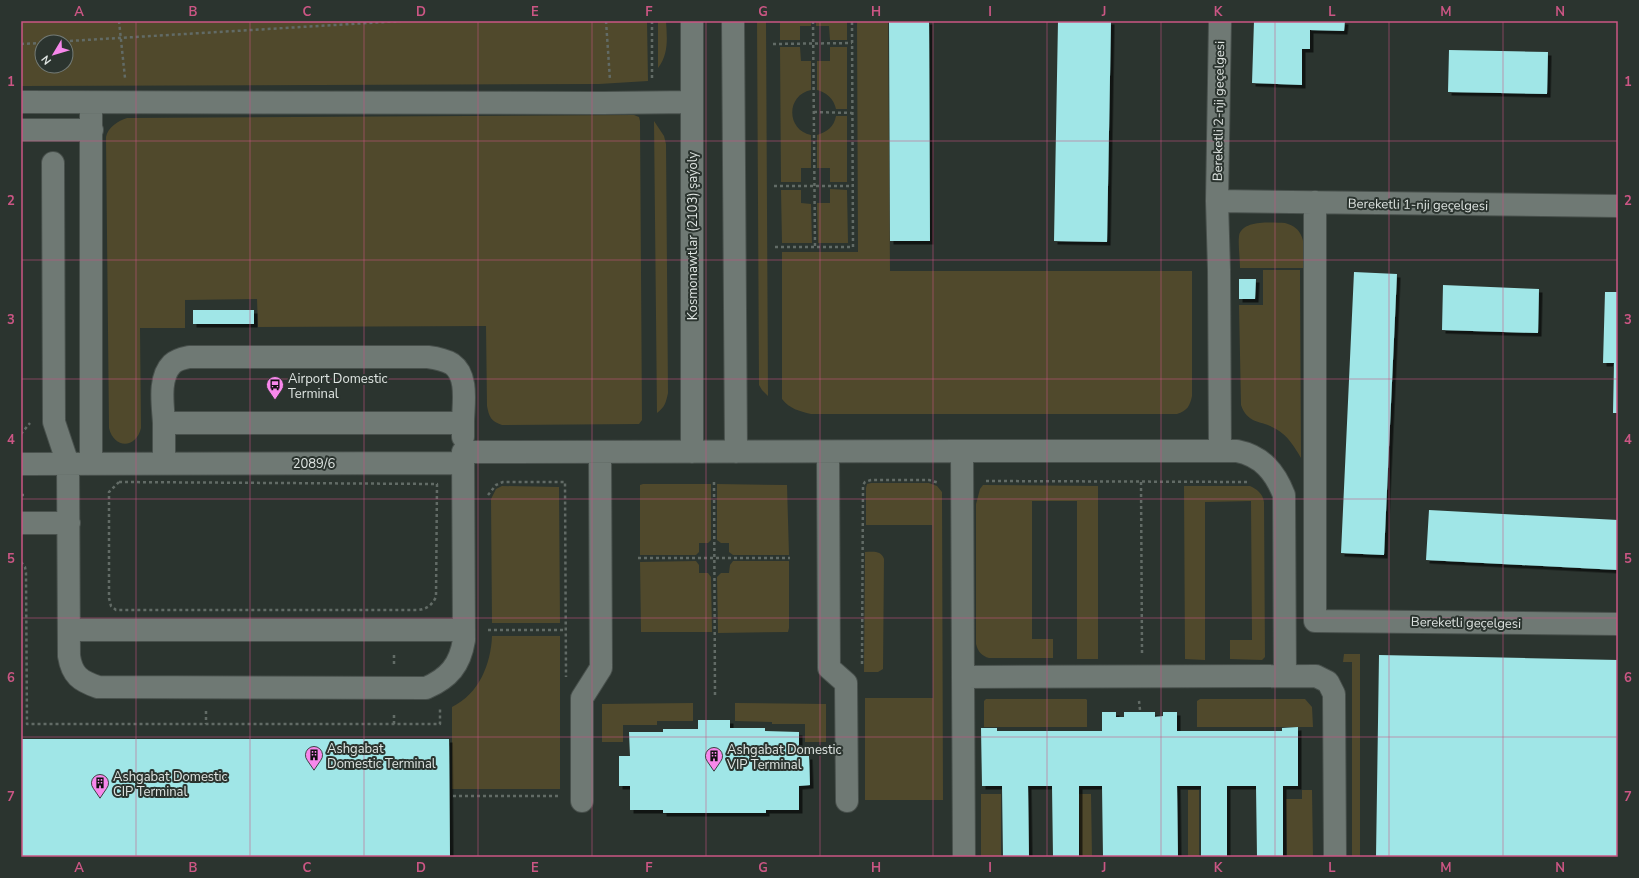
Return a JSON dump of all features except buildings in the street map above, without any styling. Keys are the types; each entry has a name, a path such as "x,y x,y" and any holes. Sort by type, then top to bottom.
{"street":[{"name":"Kosmonawtlar (2103) şaýoly","path":"692,21 692,452"},
{"path":"733,21 736,452"},
{"name":"Bereketli 2-nji geçelgesi","path":"1220,21 1217,201 1220,451"},
{"path":"21,102 91,104 692,102"},
{"path":"91,104 91,463"},
{"path":"21,130 92,130"},
{"path":"53,163 54,422 68,464 70,665 77,677 86,683 98,687 426,688 437,683 449,674 457,663 462,653 464,630 463,382 460,373 452,364 428,357 197,357 181,359 172,363 166,372 164,380 164,463"},
{"name":"Bereketli 1-nji geçelgesi","path":"1217,201 1618,206"},
{"name":"Bereketli geçelgesi","path":"1315,202 1315,621 1618,624"},
{"path":"164,423 463,423"},
{"path":"962,451 964,857"},
{"name":"2089/6","path":"21,464 463,458 600,452 1220,451 1245,453 1264,464 1274,474 1284,495 1285,676"},
{"path":"582,801 582,698 601,668 600,452"},
{"path":"828,452 829,668 846,683 847,801"},
{"path":"21,523 68,523"},
{"path":"69,630 464,630"},
{"path":"963,677 1316,676 1323,678 1328,682 1334,694 1335,857"}],"path":[{"path":"119,21 125,83"},
{"path":"74,41 401,21"},
{"path":"606,21 610,83"},
{"path":"652,21 652,77"},
{"path":"814,21 815,247"},
{"path":"775,247 853,247 852,21"},
{"path":"21,44 34,43"},
{"path":"773,44 852,43"},
{"path":"814,112 852,113"},
{"path":"774,186 852,186"},
{"path":"862,669 863,485 865,482 871,480 929,480 942,486"},
{"path":"985,481 1251,482"},
{"path":"119,482 437,484 436,597 432,604 423,610 119,610 113,608 110,602 109,570 109,492 119,482"},
{"path":"487,502 490,490 499,483 565,482 566,685"},
{"path":"714,482 715,696"},
{"path":"1141,482 1142,659"},
{"path":"21,496 26,496"},
{"path":"638,558 790,558"},
{"path":"488,622 488,636"},
{"path":"488,630 566,630"},
{"path":"206,706 206,724"},
{"path":"394,706 394,724"},
{"path":"440,708 445,706"},
{"path":"453,796 559,796"}],"shaded area":[{"path":"21,21 647,21 648,81 599,84 21,86"},
{"path":"658,21 666,21 667,40 666,51 662,63 658,68"},
{"path":"757,21 766,21 768,396 759,385"},
{"path":"780,21 811,21 811,26 800,26 800,40 780,40"},
{"path":"816,21 847,21 847,40 830,40 829,26 816,26"},
{"path":"857,21 888,21 890,271 1192,271 1192,396 1186,410 1177,414 811,414 799,411 782,399 782,252 858,252"},
{"path":"780,47 800,47 801,61 811,61 811,90 803,93 797,98 793,105 792,112 793,120 797,127 803,132 811,135 811,168 801,168 801,182 781,182"},
{"path":"830,47 847,47 847,109 836,109 829,96 817,90 817,61 830,61"},
{"path":"634,115 639,117 640,121 642,420 639,424 502,425 495,422 490,416 487,406 486,326 258,327 257,299 185,300 185,328 140,328 141,428 135,440 130,443 120,443 115,440 109,428 106,137 111,127 120,121 127,118"},
{"path":"836,116 847,116 847,182 830,182 830,168 817,168 817,135 830,128 834,123"},
{"path":"654,121 664,136 666,144 668,393 665,404 657,413"},
{"path":"830,189 847,190 848,243 818,243 817,203 830,203"},
{"path":"781,190 801,190 801,203 811,204 812,243 782,243"},
{"path":"1285,223 1298,230 1301,235 1304,247 1304,268 1240,268 1239,236 1241,231 1252,224"},
{"path":"1263,270 1300,270 1301,458 1293,445 1284,435 1271,426 1251,419 1247,416 1241,405 1239,305 1263,305"},
{"path":"929,483 937,486 942,492 943,800 865,800 865,698 933,698 932,525 866,525 866,488 867,484"},
{"path":"711,484 711,540 708,543 699,543 699,552 696,555 640,555 640,485"},
{"path":"717,484 787,485 789,555 733,555 729,552 729,543 721,543 717,540"},
{"path":"983,485 1098,486 1098,659 1077,659 1077,501 1032,501 1032,639 1053,639 1053,658 989,658 982,655 979,651 976,644 976,504 980,489"},
{"path":"502,486 559,487 560,623 492,623 491,499 496,489"},
{"path":"1184,486 1250,486 1261,494 1264,502 1265,657 1262,660 1230,659 1230,640 1252,640 1251,501 1205,502 1205,660 1185,659"},
{"path":"865,552 879,553 884,559 883,669 878,672 864,672"},
{"path":"696,561 699,565 699,573 708,573 711,577 712,632 641,632 640,562"},
{"path":"733,561 789,561 788,632 718,633 717,577 721,573 729,573 730,565"},
{"path":"492,636 560,636 560,789 452,789 452,707 470,694 482,677 489,657"},
{"path":"1344,654 1360,654 1360,857 1352,857 1352,662 1343,662"},
{"path":"986,699 1086,699 1087,727 984,727 984,701"},
{"path":"1200,699 1305,699 1312,707 1313,727 1197,727 1197,701"},
{"path":"693,703 693,721 657,721 657,725 623,725 623,742 602,742 602,704"},
{"path":"735,703 826,704 826,742 805,742 805,724 772,724 772,722 735,721"},
{"path":"1188,790 1199,790 1199,857 1188,857"},
{"path":"1302,790 1312,790 1313,857 1287,857 1286,799 1302,799"},
{"path":"981,794 1001,794 1001,857 981,857"},
{"path":"1079,794 1091,794 1092,857 1080,857"}],"place":[{"name":"Airport Domestic Terminal","path":"275,400"},
{"name":"Ashgabat Domestic Terminal","path":"314,770"},
{"name":"Ashgabat Domestic VIP Terminal","path":"714,771"},
{"name":"Ashgabat Domestic CIP Terminal","path":"100,798"}]}
